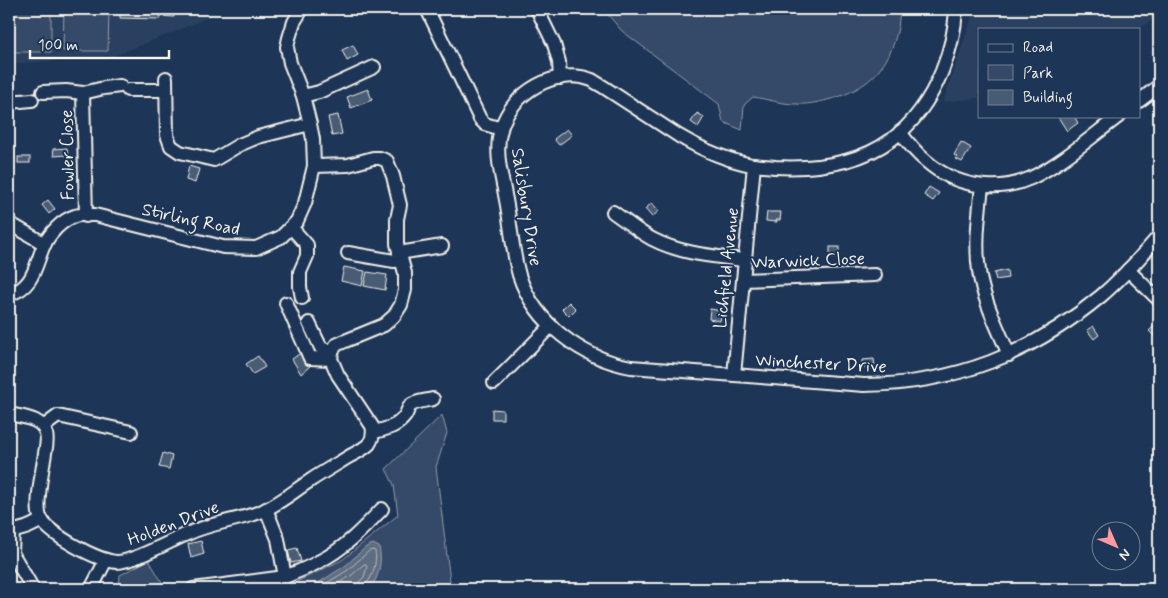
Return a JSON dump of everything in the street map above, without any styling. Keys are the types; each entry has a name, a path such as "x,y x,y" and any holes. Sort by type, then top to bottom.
{"street":[{"name":"Stirling Road","path":"9,294 25,285 33,276 44,244 52,232 76,216 95,215 224,247 256,248 281,237 296,221 305,203 314,166 313,139 310,124 303,96 290,63 288,47 288,38 294,22 302,9"},
{"path":"427,9 480,119 485,124 501,129"},
{"path":"537,9 554,44 559,62 560,78"},
{"name":"Salisbury Drive","path":"734,375 631,367 610,362 576,346 551,326 538,311 523,286 511,239 499,158 501,129 507,114 516,101 535,86 560,78 575,77 592,80 690,142 714,154 760,166 797,168 842,162 878,148 911,122 925,105 944,66 956,21 956,9"},
{"path":"303,96 319,92 374,67"},
{"name":"Fowler Close","path":"9,102 66,91 83,93 104,88 166,84 168,135 171,146 180,152 214,160 239,145 258,137 310,124"},
{"path":"1140,100 1159,86"},
{"name":"Fowler Close","path":"83,93 86,216"},
{"path":"900,132 918,154 940,172 959,181 982,186 1001,186 1016,183 1039,174 1116,118"},
{"path":"314,166 348,165 380,158 386,162 393,176 400,205 397,219 397,244 404,273 405,290 401,305 384,326 336,345 332,355"},
{"name":"Lichfield Avenue","path":"734,375 744,260 760,166"},
{"path":"982,186 977,247 979,273 985,295 1009,355"},
{"path":"614,212 650,238 668,246 700,255 744,260"},
{"path":"9,223 44,244"},
{"path":"291,227 307,244 307,256 300,272 302,298"},
{"name":"Winchester Drive","path":"734,375 827,383 882,385 918,382 976,367 1009,355 1062,326 1102,295 1159,236"},
{"path":"348,252 394,261 400,256 442,246"},
{"path":"1128,270 1159,300"},
{"name":"Warwick Close","path":"743,280 875,275"},
{"path":"286,303 310,358 332,355"},
{"path":"309,324 322,348 332,355 338,375 372,426 374,432 390,428 399,423 405,416 409,406 433,399"},
{"path":"494,383 551,326"},
{"path":"9,414 34,420 43,427 46,434 46,447 38,502 39,515 42,520 28,528 11,531 12,553 33,589"},
{"path":"43,427 58,416 131,432"},
{"name":"Holden Drive","path":"42,520 57,535 74,546 106,560 118,562 134,558 189,532 259,512 274,505 365,447 374,432"},
{"path":"266,509 278,539 285,577"},
{"path":"193,589 285,577 320,562 343,546 364,530 382,509"},
{"path":"91,589 106,560"}],"shaded area":[{"path":"9,9 227,9 114,56 9,64"},
{"path":"973,9 1159,9 1159,15 1140,28 978,28 978,98 943,102 973,14"}],"green space":[{"path":"64,9 109,9 108,51 63,51"},
{"path":"603,9 900,9 898,29 889,55 869,81 838,97 812,103 791,104 753,97 744,105 742,130 723,122 719,104 622,31"},
{"path":"9,10 51,11 51,52 9,52"},
{"path":"442,415 447,433 436,467 451,589 282,589 342,560 398,515 394,485 386,469"},
{"path":"149,560 166,589 119,589 120,575"}],"water":[{"path":"373,544 379,547 380,566 373,584 367,589 305,589 312,587 345,566 366,547"}],"building":[{"path":"120,9 174,9 174,17 160,16 160,19 120,18"},
{"path":"353,45 358,55 347,61 342,50"},
{"path":"368,89 372,100 351,108 347,97"},
{"path":"697,113 704,117 698,127 691,122"},
{"path":"338,115 342,134 332,136 328,117"},
{"path":"1059,118 1075,118 1078,123 1067,131"},
{"path":"567,129 572,135 559,145 554,139"},
{"path":"961,142 971,148 962,162 956,159 957,157 954,155"},
{"path":"67,148 68,155 54,156 53,149"},
{"path":"18,157 30,157 30,163 18,163"},
{"path":"189,166 199,169 195,183 186,180"},
{"path":"929,187 939,193 933,201 924,195"},
{"path":"48,200 55,209 49,214 42,205"},
{"path":"652,203 659,211 652,217 645,209"},
{"path":"767,212 781,212 780,220 776,220 777,222 766,221"},
{"path":"830,247 839,247 839,258 830,258"},
{"path":"344,267 365,271 362,286 341,281"},
{"path":"1007,270 1008,278 996,280 994,273"},
{"path":"367,272 387,275 385,290 364,286"},
{"path":"569,302 576,309 569,316 562,309"},
{"path":"710,309 722,311 720,321 709,319"},
{"path":"1159,321 1159,332 1154,336 1149,331"},
{"path":"1093,326 1099,335 1094,339 1087,330"},
{"path":"302,352 310,366 301,374 292,359"},
{"path":"258,356 265,367 253,374 246,364"},
{"path":"874,359 875,368 862,368 862,360"},
{"path":"492,409 503,410 503,419 492,419"},
{"path":"163,453 172,456 169,469 159,467"},
{"path":"201,541 204,554 191,558 188,544"},
{"path":"297,548 301,561 291,563 288,550"}]}
